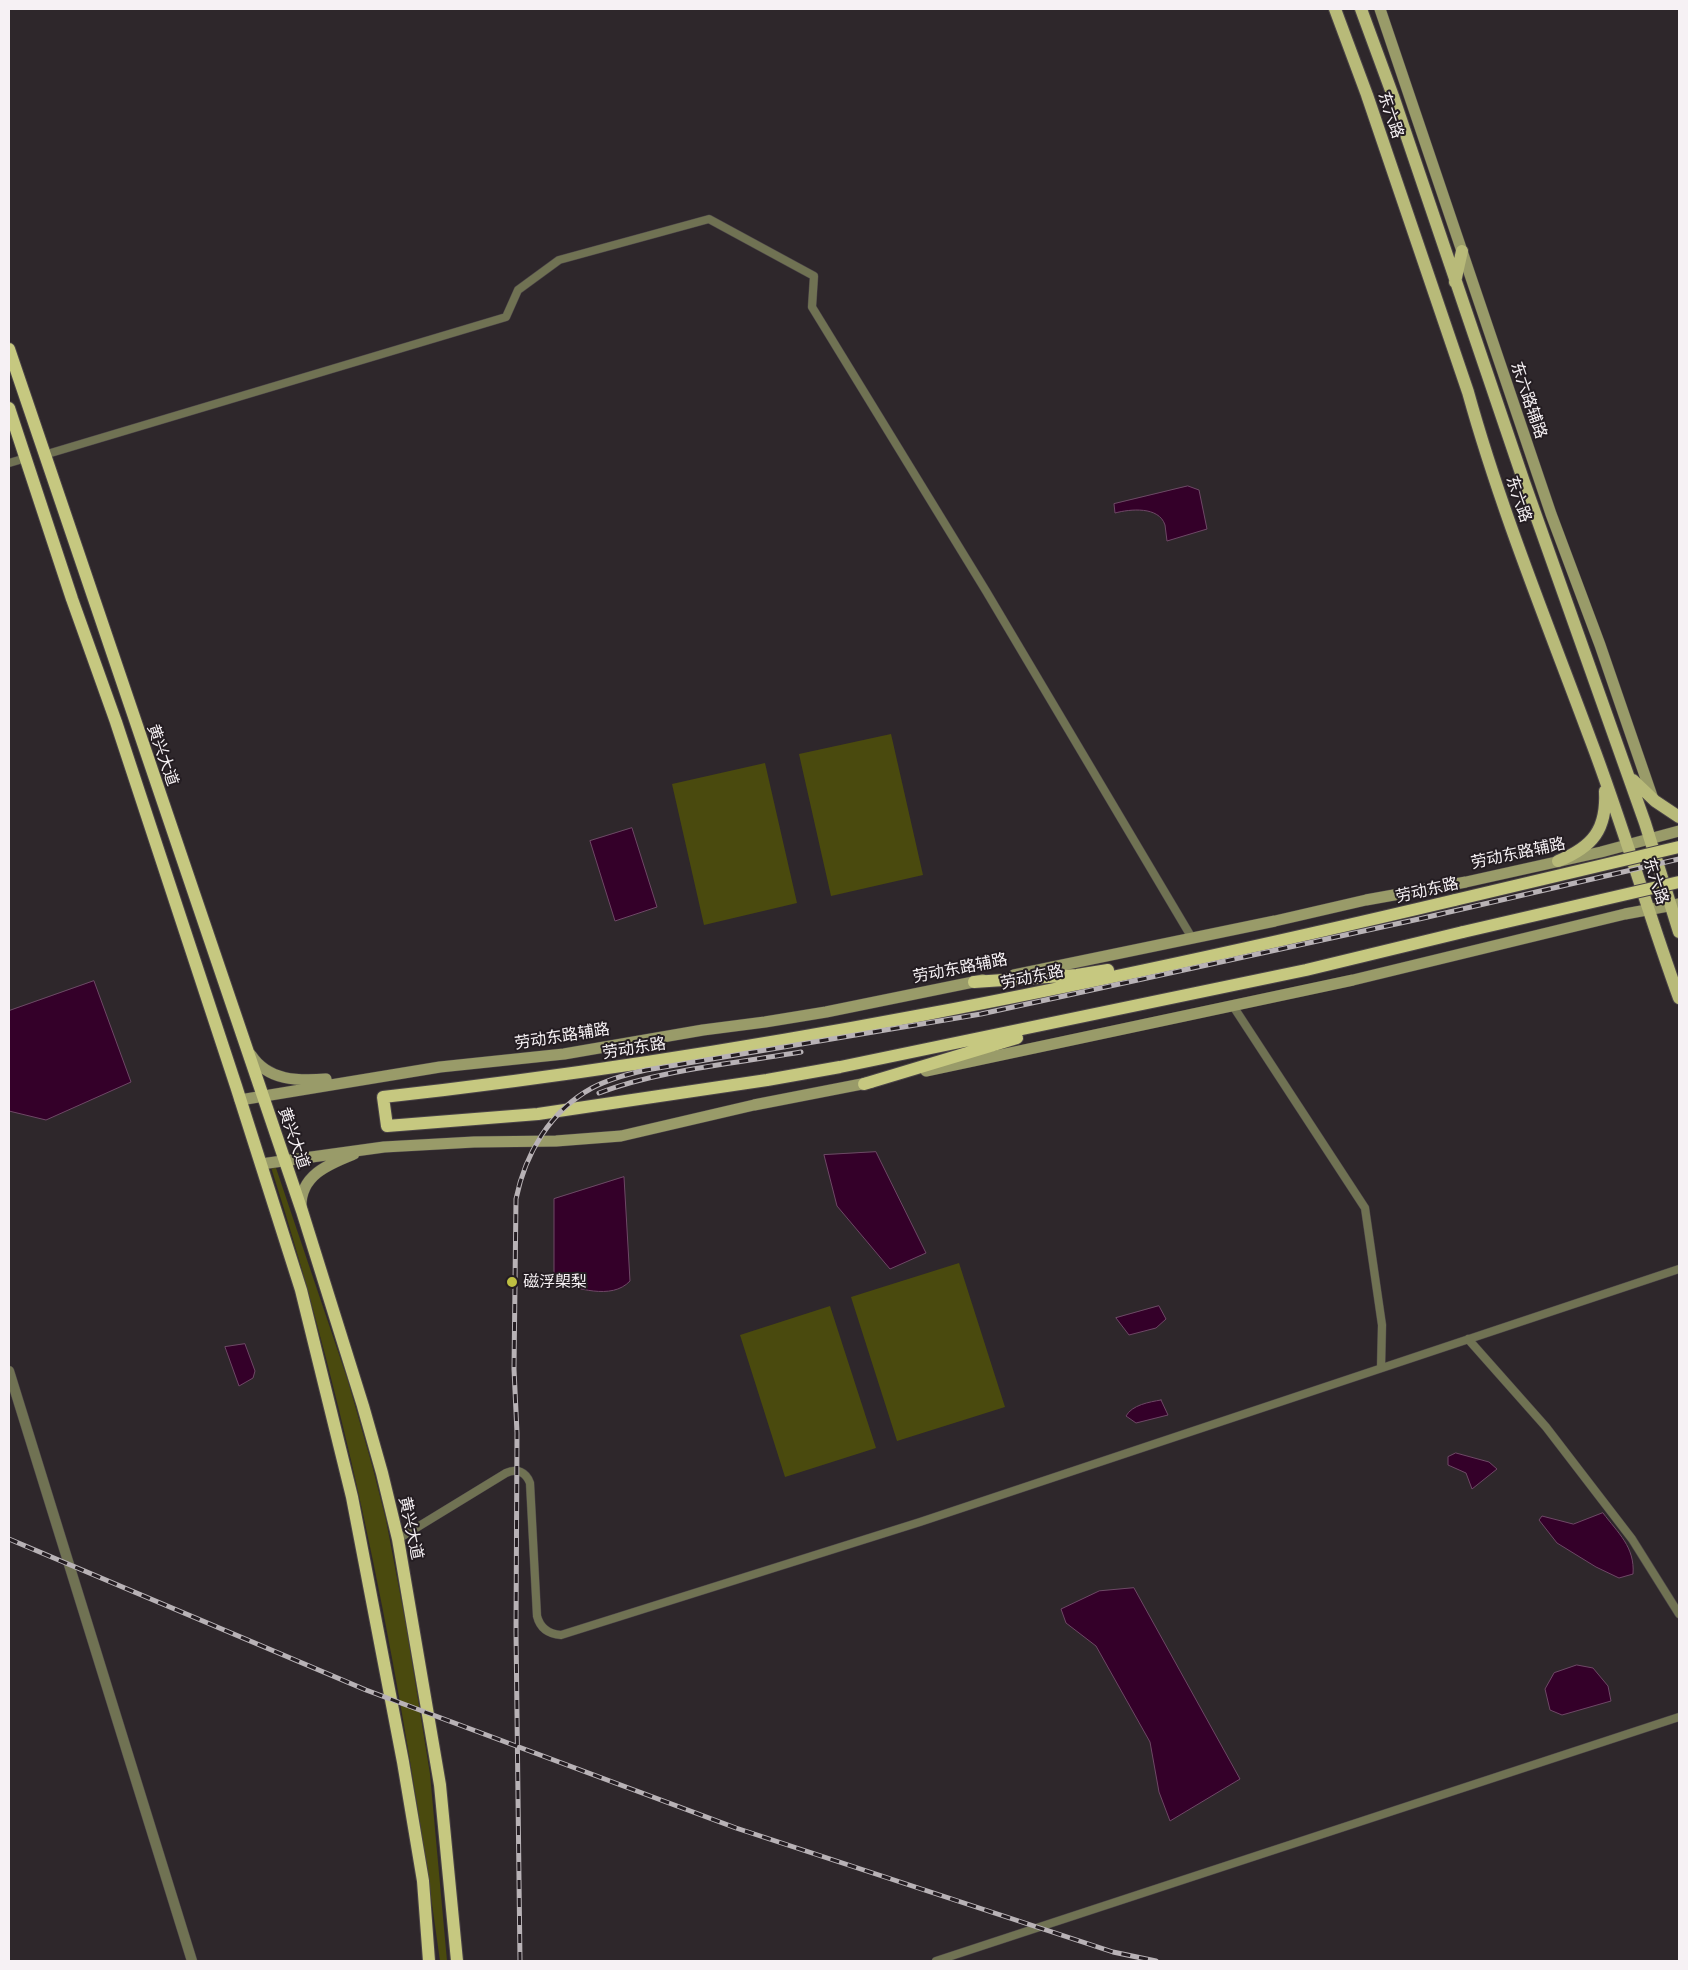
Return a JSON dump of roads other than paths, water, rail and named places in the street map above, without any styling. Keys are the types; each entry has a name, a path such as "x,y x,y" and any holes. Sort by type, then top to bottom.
{"highway":[{"name":"黄兴大道","path":"9,349 302,1211 382,1473 398,1539 440,1784 457,1961"},
{"name":"黄兴大道","path":"9,408 72,599 116,722 301,1290 352,1497 404,1762 423,1881 429,1961"},
{"name":"劳动东路","path":"1141,1004 892,1057 767,1080 538,1114 387,1126 383,1097 577,1074 843,1030 998,1001 1227,953 1679,847"},
{"path":"864,1084 1141,1004 1306,970 1679,882"},
{"path":"974,982 1078,975 1227,953"}],"main road":[{"name":"东六路","path":"1335,9 1367,95 1534,591 1604,776 1679,998"},
{"name":"东六路","path":"1361,9 1393,96 1524,482 1675,905 1679,932"},
{"name":"东六路辅路","path":"1380,9 1551,514 1600,646 1653,800"},
{"path":"1455,282 1462,252"},
{"path":"1626,770 1636,784 1653,800 1679,817"},
{"path":"1558,861 1582,849 1598,833 1602,824 1606,801 1604,776"},
{"name":"劳动东路辅路","path":"240,1100 407,1072 564,1054 694,1031 826,1012 1060,966 1558,861 1679,831"},
{"path":"261,1164 384,1146 474,1142 556,1142 621,1136 745,1107 864,1084 1233,1006 1675,905"},
{"path":"245,1047 262,1068 272,1074 285,1078 306,1080 407,1072"},
{"path":"302,1211 301,1199 303,1189 308,1180 317,1172 358,1153 384,1146"}],"street":[{"path":"44,455 506,317 518,290 559,260 709,219 814,276 812,307 986,591 1192,938"},
{"path":"9,463 26,458"},
{"path":"1233,1006 1365,1208 1382,1325 1382,1368"},
{"path":"398,1539 506,1473 516,1470 521,1471 530,1483 537,1616 539,1622 548,1632 561,1635 920,1522 1679,1269"},
{"path":"1468,1340 1558,1442 1632,1539 1679,1614"},
{"path":"9,1371 192,1961"},
{"path":"936,1961 1679,1717"}],"railway":[{"path":"520,1961 516,1632 517,1433 514,1369 516,1199 520,1182 533,1150 552,1121 564,1109 598,1085 646,1070 981,1014 1419,919 1679,859"},
{"path":"599,1093 647,1078 801,1052"},
{"path":"9,1539 366,1690 736,1828 1113,1952 1156,1961"}],"place":[{"name":"磁浮㮾梨","path":"512,1282"}]}
